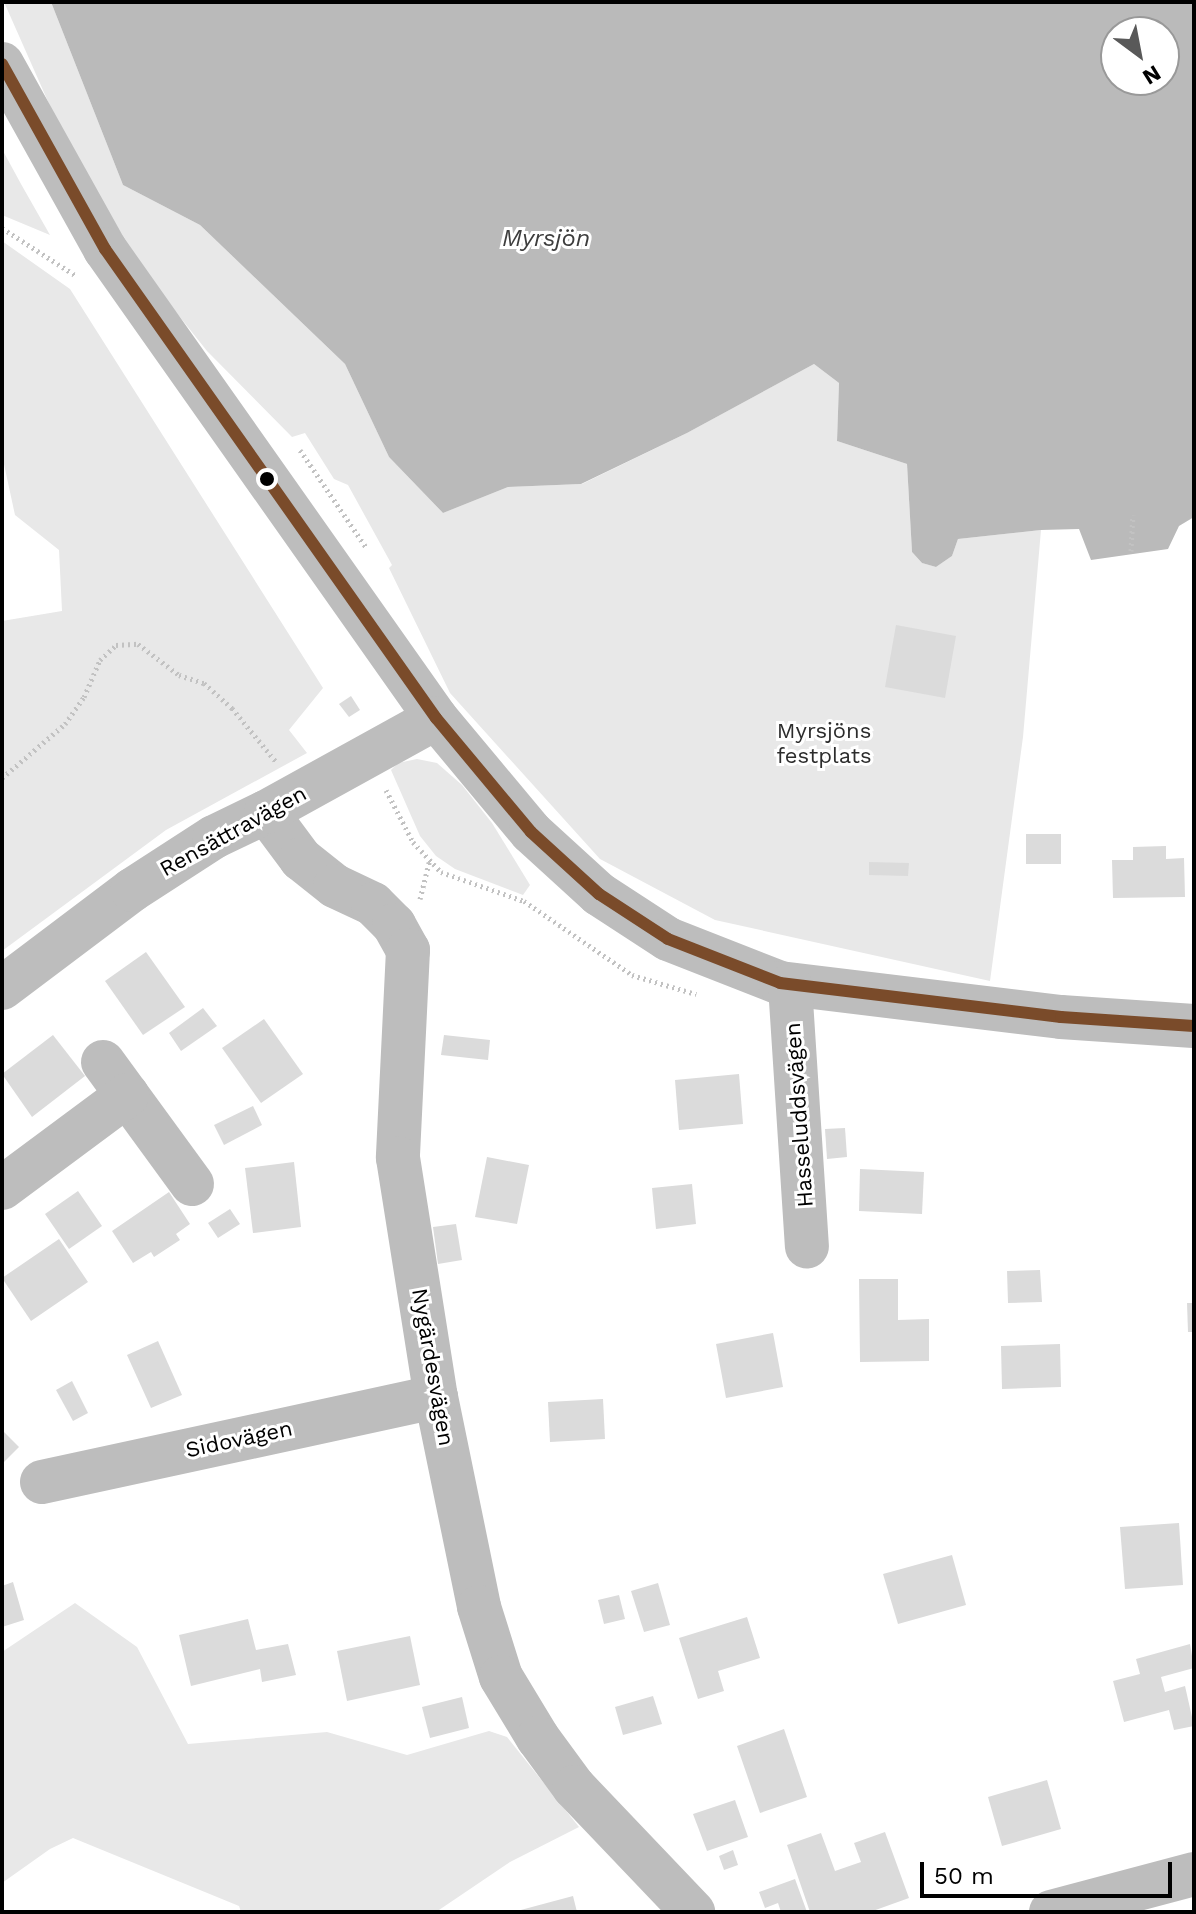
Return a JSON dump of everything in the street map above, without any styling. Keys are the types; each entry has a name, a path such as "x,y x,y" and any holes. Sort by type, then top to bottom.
{"street":[{"path":"5,80 105,249 436,718 531,832 599,894 668,939 790,985 1061,1017 1194,1026"},
{"name":"Rensättravägen","path":"2,988 132,890 214,837 266,812 436,718"},
{"name":"Nygärdesvägen","path":"266,812 301,859 335,886 373,904 394,925 408,950 398,1158 436,1397 479,1607 501,1677 538,1738 574,1787 693,1912"},
{"name":"Hasseluddsvägen","path":"790,985 807,1246"},
{"path":"2,1188 115,1078 192,1184"},
{"name":"Sidovägen","path":"42,1482 436,1397"},
{"path":"1051,1912 1194,1874"}],"path":[{"path":"2,228 86,283"},
{"path":"1131,551 1133,515"},
{"path":"2,778 65,724 84,697 100,660 116,645 138,644 179,675 204,683 232,708 278,763"}],"green space":[{"name":"Myrsjöns festplats","path":"4,2 51,2 123,185 200,225 345,364 389,457 443,513 508,487 582,484 687,433 814,364 839,383 837,441 907,464 912,552 922,563 936,567 952,556 958,539 1041,530 1023,737 990,981 715,920 600,859 450,693 389,568 392,565 348,485 334,479 305,433 292,437 207,351 129,253 58,124"},
{"path":"2,149 21,184 50,235 2,215"},
{"path":"2,241 70,289 323,688 289,730 307,753 166,830 2,951 2,621 62,611 59,550 15,515 2,455"},
{"path":"417,759 437,763 462,785 492,823 530,885 523,895 455,869 436,856 420,836 391,770 398,763"},
{"path":"75,1603 137,1647 188,1744 327,1732 407,1755 489,1731 507,1737 579,1827 510,1862 436,1912 241,1912 239,1906 73,1838 50,1849 2,1883 2,1652"}],"water":[{"name":"Myrsjön","path":"51,2 1194,2 1194,517 1179,526 1168,549 1091,560 1079,529 1041,530 958,539 952,556 936,567 922,563 912,552 907,464 837,441 839,383 814,364 687,433 581,484 508,487 443,513 389,457 345,364 200,225 123,185"}],"building":[{"path":"896,625 956,636 945,698 885,687"},
{"path":"351,696 360,710 349,717 339,704"},
{"path":"1026,834 1061,834 1061,864 1026,864"},
{"path":"1166,846 1166,859 1184,858 1185,897 1113,898 1112,860 1133,860 1133,847"},
{"path":"869,862 909,863 908,876 869,875"},
{"path":"146,952 185,1007 143,1035 105,981"},
{"path":"203,1008 217,1026 181,1051 169,1033"},
{"path":"264,1019 303,1074 261,1103 222,1048"},
{"path":"53,1035 85,1076 32,1117 2,1074"},
{"path":"444,1035 490,1040 488,1060 441,1055"},
{"path":"739,1074 743,1124 679,1130 675,1080"},
{"path":"253,1106 262,1125 224,1145 214,1125"},
{"path":"845,1128 847,1157 827,1159 825,1129"},
{"path":"487,1157 529,1165 517,1224 475,1217"},
{"path":"294,1162 301,1227 253,1233 245,1168"},
{"path":"860,1169 924,1172 922,1214 859,1211"},
{"path":"692,1184 696,1224 656,1229 652,1188"},
{"path":"78,1191 102,1226 69,1249 45,1214"},
{"path":"169,1192 190,1224 176,1234 180,1240 154,1257 151,1252 133,1263 112,1231"},
{"path":"230,1209 240,1224 218,1238 208,1223"},
{"path":"456,1224 462,1260 438,1264 433,1227"},
{"path":"59,1239 88,1282 31,1321 2,1278"},
{"path":"1040,1270 1042,1302 1008,1303 1007,1271"},
{"path":"859,1279 898,1279 898,1320 929,1319 929,1361 860,1362"},
{"path":"1187,1303 1194,1303 1194,1332 1188,1332"},
{"path":"773,1333 783,1387 726,1398 716,1344"},
{"path":"158,1341 182,1395 151,1408 127,1355"},
{"path":"1060,1344 1061,1387 1002,1389 1001,1346"},
{"path":"72,1381 88,1413 73,1421 56,1390"},
{"path":"603,1399 605,1439 550,1442 548,1402"},
{"path":"2,1430 19,1447 2,1464"},
{"path":"1179,1523 1183,1585 1125,1589 1120,1527"},
{"path":"952,1555 966,1605 898,1624 883,1574"},
{"path":"13,1582 24,1620 2,1627 2,1586"},
{"path":"658,1583 670,1625 644,1632 631,1591"},
{"path":"619,1595 625,1619 604,1624 598,1600"},
{"path":"747,1617 760,1658 718,1671 724,1691 698,1699 679,1638"},
{"path":"248,1619 256,1650 288,1644 296,1675 262,1682 260,1669 191,1686 179,1635"},
{"path":"410,1636 420,1685 347,1701 337,1651"},
{"path":"1190,1644 1194,1668 1161,1677 1165,1692 1185,1686 1194,1726 1174,1730 1169,1710 1124,1722 1113,1681 1140,1674 1136,1659"},
{"path":"653,1696 662,1724 623,1735 615,1707"},
{"path":"462,1697 469,1728 430,1738 422,1707"},
{"path":"784,1729 807,1797 760,1813 737,1746"},
{"path":"1047,1780 1061,1829 1002,1846 988,1797"},
{"path":"735,1800 748,1837 707,1851 693,1814"},
{"path":"885,1832 909,1898 870,1912 810,1912 787,1845 821,1833 835,1871 861,1862 854,1843"},
{"path":"733,1850 738,1865 724,1870 719,1856"},
{"path":"795,1879 807,1912 781,1912 778,1903 765,1908 759,1892"},
{"path":"573,1896 577,1912 517,1912 517,1911"}],"transit line":[{"path":"2,64 105,249 436,718 531,832 599,894 668,939 780,983 1061,1017 1194,1026"}]}
